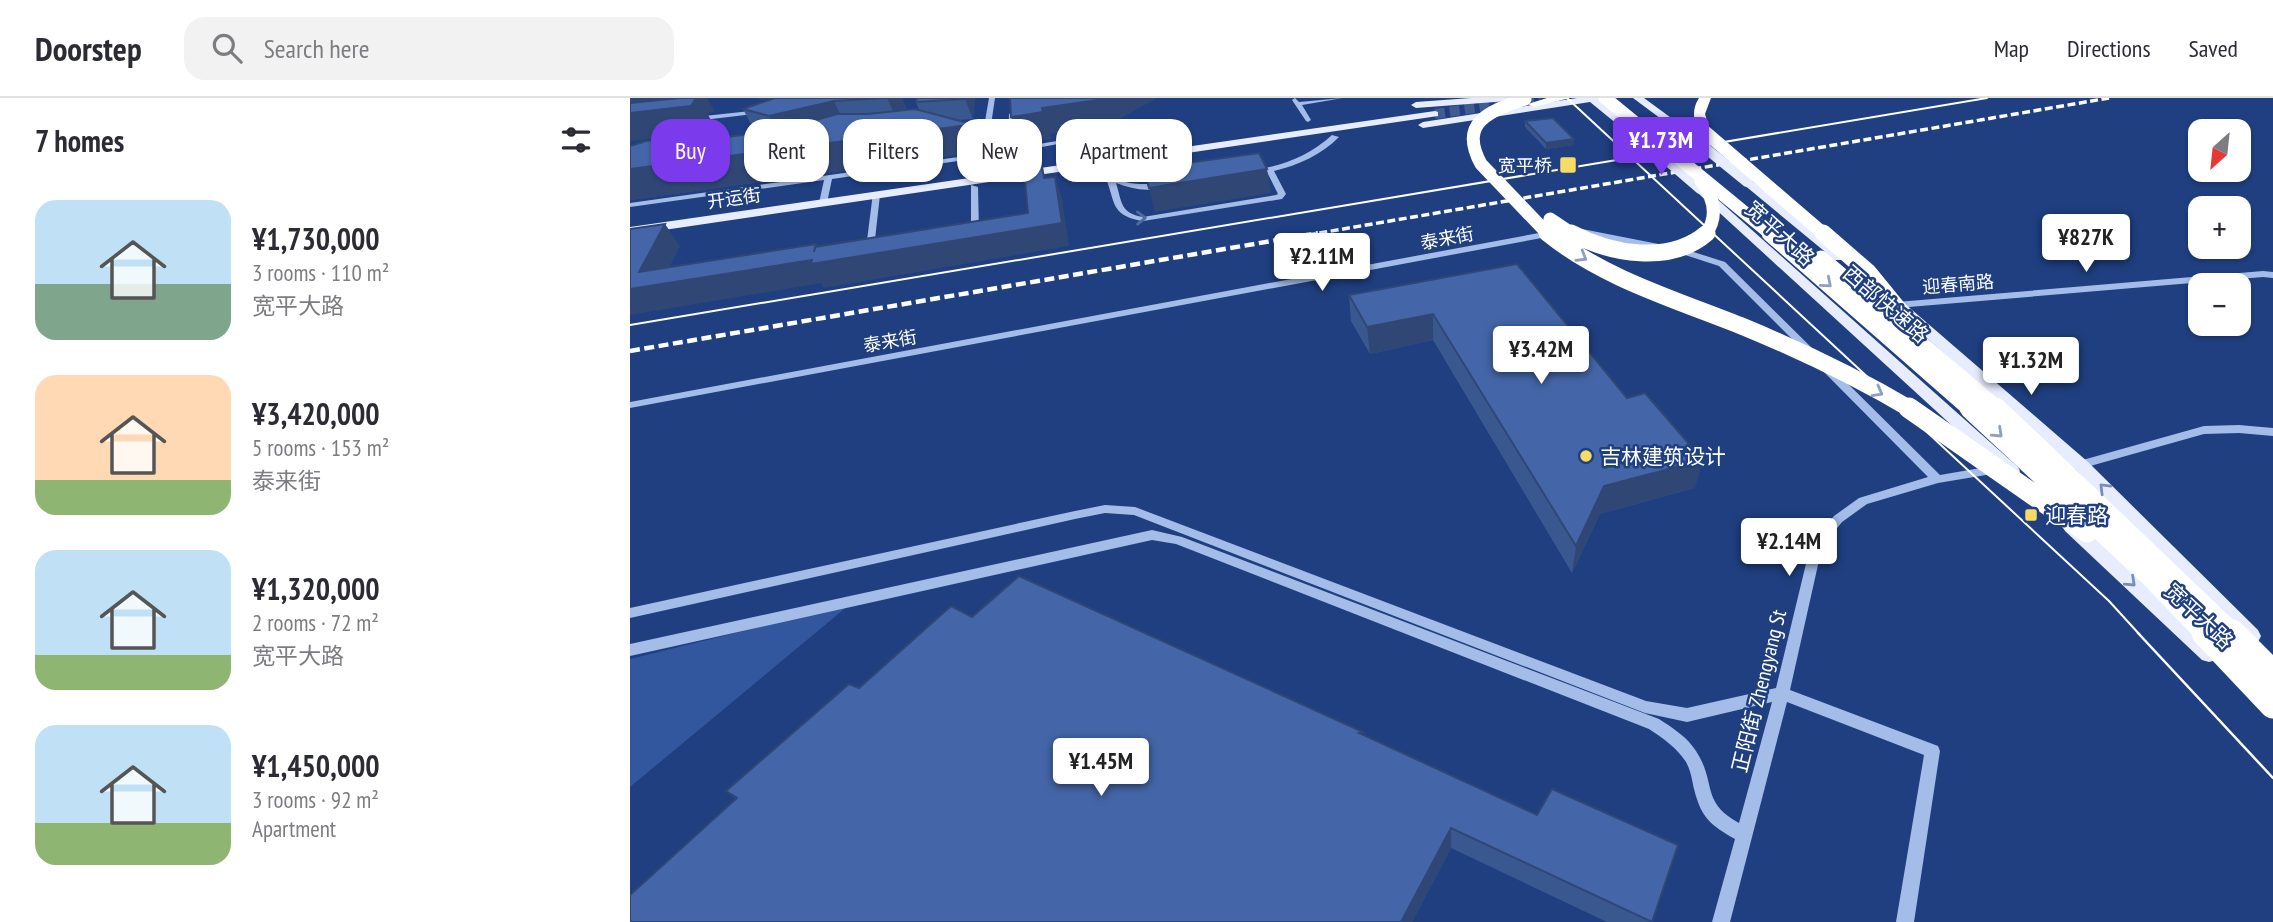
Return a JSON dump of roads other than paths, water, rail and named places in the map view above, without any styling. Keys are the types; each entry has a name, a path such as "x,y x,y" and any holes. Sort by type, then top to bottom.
{"highway":[{"path":"1530,98 1502,107 1482,118 1471,131 1469,143 1483,168 1555,240 1585,259 1635,284 1817,358 1929,420 2151,577"},
{"path":"1564,98 1509,112 1490,126 1484,137 1489,153 1500,167 1546,216 1572,234 1609,248 1637,251 1665,251 1701,239 1710,230 1714,206 1707,187 1687,163"},
{"name":"西部快速路","path":"1605,98 1687,163 1965,402 2151,577 2273,705"},
{"name":"西部快速路","path":"1625,98 1737,187 1987,401 2119,524 2273,674"},
{"path":"1705,98 1699,115 1704,131 1868,272 1938,358"}],"main road":[{"path":"1389,108 1508,98"},
{"name":"宽平大路","path":"1592,98 1700,189 2009,468 2229,673 2273,720"},
{"name":"开运街","path":"1192,161 1592,98"},
{"name":"宽平大路","path":"1638,98 1688,134 1897,305 2082,466 2273,658"},
{"path":"1439,102 1457,104 1467,110 1468,114 1457,120"},
{"path":"1353,114 1377,110"},
{"name":"开运街","path":"630,231 1435,114"},
{"path":"1294,122 1314,119"},
{"name":"开运街","path":"881,195 957,175"},
{"name":"开运街","path":"881,195 1056,180"}],"street":[{"path":"989,119 992,98"},
{"path":"1012,119 1012,114 1044,98"},
{"path":"1296,101 1340,98"},
{"path":"1296,101 1314,119"},
{"path":"700,119 764,111"},
{"path":"1257,172 1313,155 1335,137"},
{"path":"829,178 957,159"},
{"path":"1110,182 1121,213 1126,217 1143,219 1279,197 1282,190 1270,170"},
{"path":"630,205 799,182"},
{"path":"823,203 827,182"},
{"path":"1124,182 1137,188 1170,185"},
{"path":"974,187 975,232"},
{"path":"870,248 881,195"},
{"path":"962,234 986,230"},
{"name":"泰来街","path":"630,405 1571,231 1684,251 1722,264 1937,479"},
{"path":"856,250 883,246"},
{"name":"迎春南路","path":"1897,305 2273,275"},
{"path":"2082,466 2184,433 2239,429 2273,432"},
{"name":"正阳街 Zhengyang St","path":"1721,922 1782,694 1816,546 1838,519 1863,501 1937,479 2009,468 2082,466"},
{"path":"630,613 1075,515 1105,509 1135,511 1645,707 1687,715 1782,694 1932,751 1905,922"},
{"path":"630,650 1152,535 1178,540 1654,724 1676,738 1689,753 1698,770 1704,798 1712,813 1744,835"}],"tunnel":[{"path":"1435,114 1540,98"}],"tram line":[{"path":"1567,98 1631,158"},
{"path":"1631,158 1987,98"},
{"path":"630,325 1631,158"},
{"path":"1631,158 2109,601 2140,635"},
{"path":"2138,633 2273,778"}],"railway":[{"path":"1308,235 2109,98"},
{"path":"630,351 1318,233"}],"place":[{"name":"宽平桥","path":"1568,165"},
{"name":"吉林建筑设计","path":"1586,456"},
{"name":"迎春路","path":"2031,515"}]}
